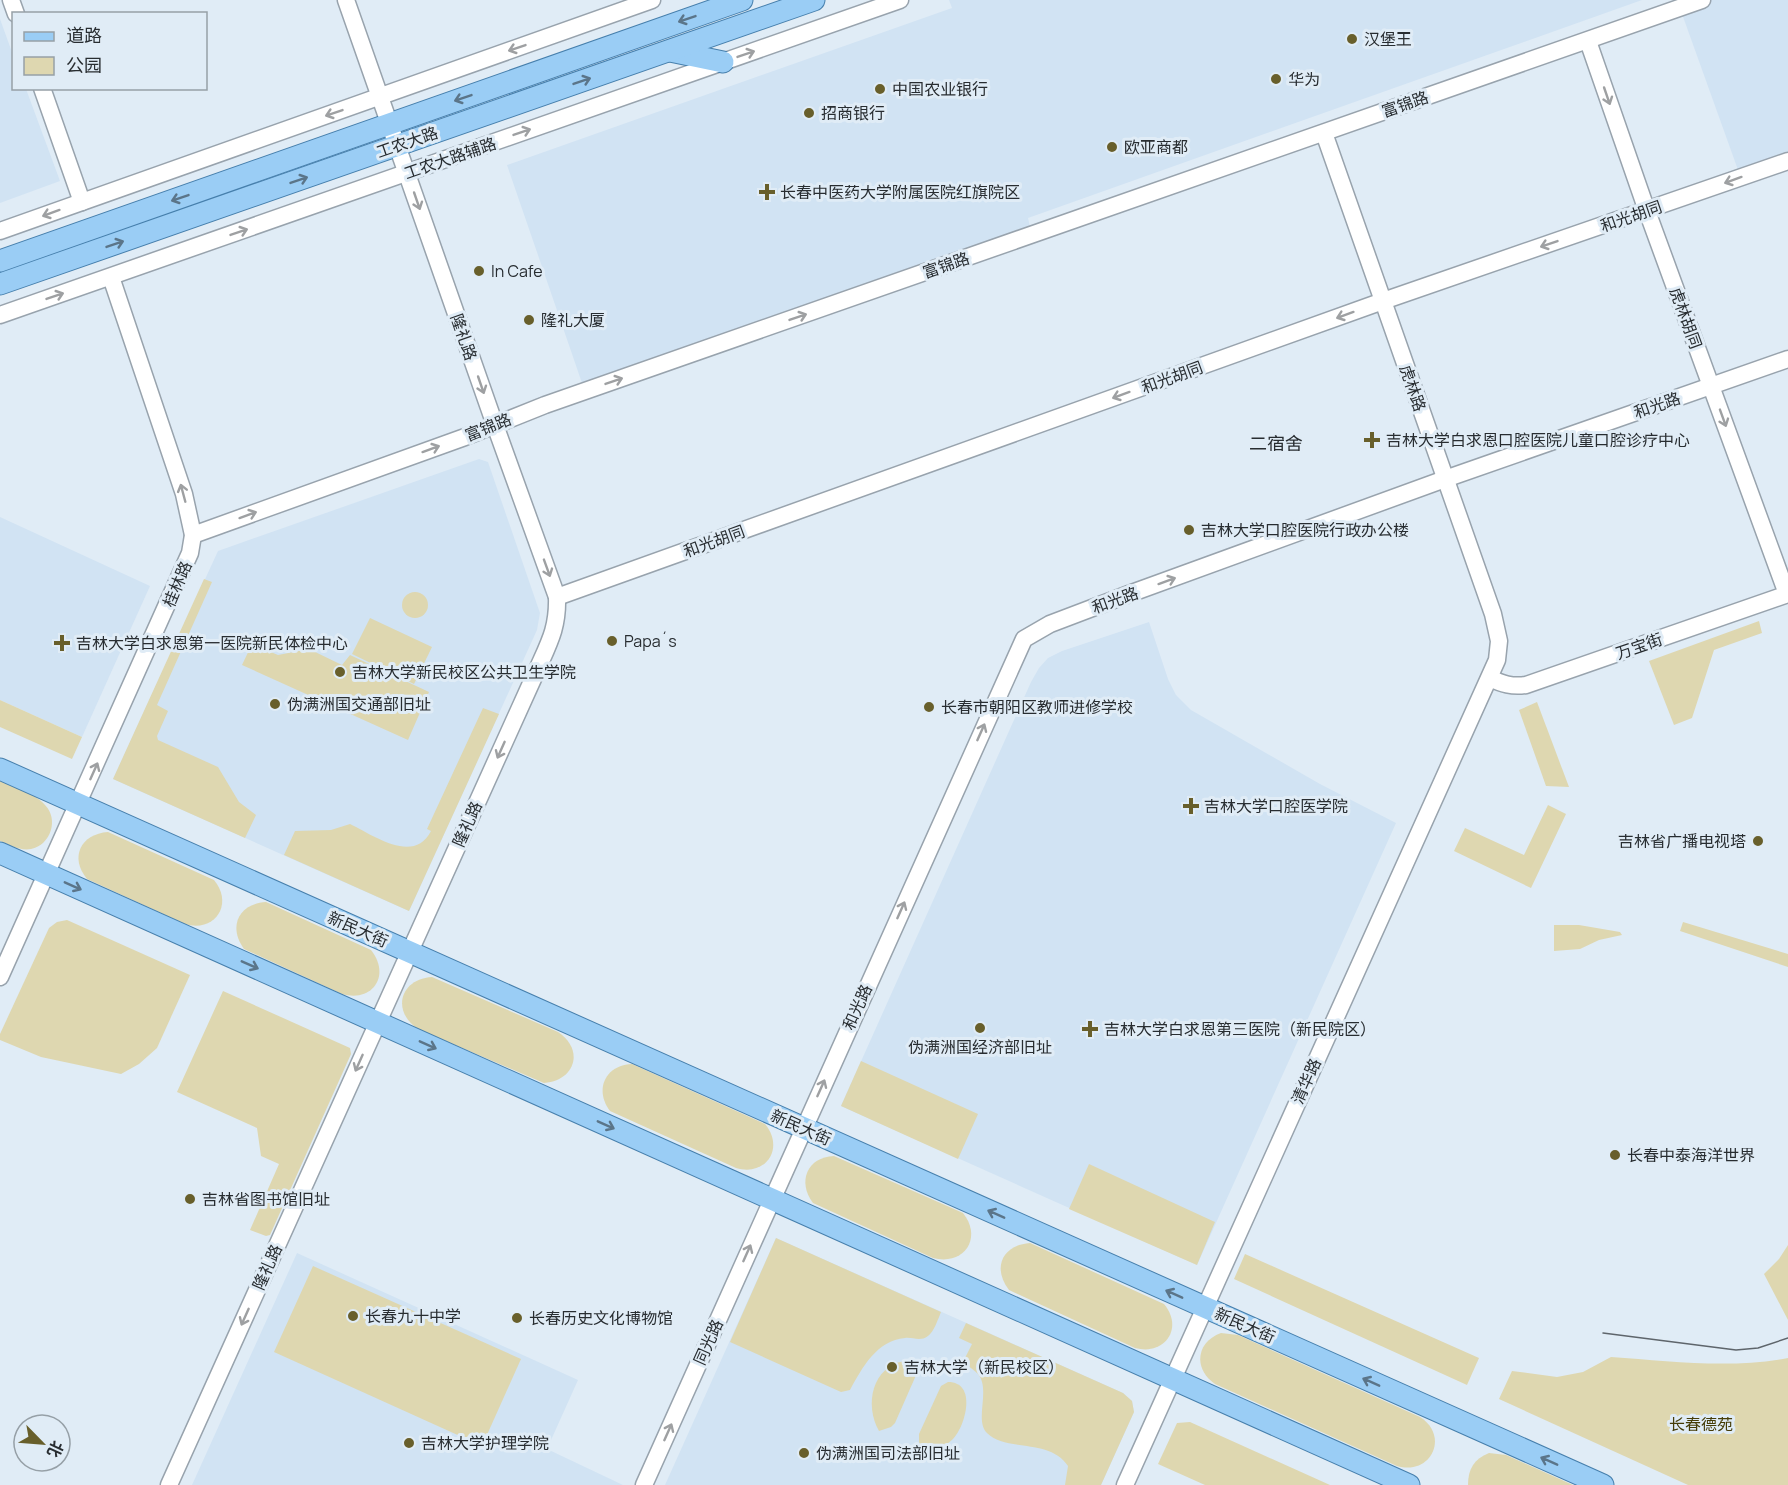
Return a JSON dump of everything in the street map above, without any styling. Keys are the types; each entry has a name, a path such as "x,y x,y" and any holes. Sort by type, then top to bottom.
{"main road":[{"name":"工农大路","path":"0,261 742,0"},
{"name":"工农大路","path":"0,284 814,0"},
{"path":"669,51 723,62"},
{"name":"新民大街","path":"0,770 1603,1485"},
{"path":"0,853 1409,1485"}],"street":[{"name":"隆礼路","path":"169,1485 555,629 558,616 557,597 346,0"},
{"path":"0,231 652,0"},
{"name":"工农大路辅路","path":"0,315 900,0"},
{"name":"富锦路","path":"193,534 465,437 545,405 1702,0"},
{"name":"虎林胡同","path":"1588,40 1647,211 1787,594"},
{"path":"43,90 82,201"},
{"name":"虎林路","path":"1324,133 1496,627 1499,641 1497,660 1490,678"},
{"name":"和光胡同","path":"557,597 1383,301 1788,161"},
{"name":"桂林路","path":"0,977 180,580 190,553 193,534 184,494 111,277"},
{"name":"和光路","path":"771,1199 1024,639 1050,624 1445,479 1788,359"},
{"name":"万宝街","path":"1490,678 1510,685 1526,685 1787,594"},
{"name":"清华路","path":"1125,1485 1490,678"},
{"name":"同光路","path":"644,1485 771,1199"}],"shaded area":[{"path":"949,0 1642,0 1028,218 1030,227 582,383 507,165 952,8"},
{"path":"1677,0 1788,0 1788,152 1738,170"},
{"path":"0,19 12,52 12,90 26,90 60,181 0,203"},
{"name":"吉林大学新民校区公共卫生学院","path":"479,459 488,462 540,613 537,630 409,911 113,779 218,551"},
{"name":"吉林大学白求恩第一医院新民体检中心","path":"0,517 150,586 82,737 0,700"},
{"path":"1149,622 1168,679 1176,695 1191,710 1320,784 1396,823 1197,1265 841,1106 1039,668 1048,658 1062,651"},
{"name":"吉林大学（新民校区）","path":"776,1238 1123,1393 1132,1401 1134,1412 1101,1485 665,1485"},
{"name":"长春九十中学","path":"297,1253 578,1380 547,1449 623,1485 192,1485"}],"green space":[{"path":"204,579 212,582 157,705 168,711 157,736 158,740 218,767 239,802 256,815 245,838 113,779"},
{"path":"415,592 424,596 428,605 424,614 415,618 406,614 402,605 406,596"},
{"path":"370,618 432,647 414,684 352,654"},
{"path":"1759,621 1762,633 1714,650 1692,718 1674,725 1649,661"},
{"path":"252,644 278,655 309,649 342,665 350,655 429,692 408,740 242,665"},
{"path":"0,700 82,737 72,759 0,727"},
{"path":"1537,702 1569,787 1546,786 1519,710"},
{"path":"483,708 499,714 409,911 284,855 295,831 331,830 350,824 381,840 404,847 414,846 424,841 431,831 427,829"},
{"path":"0,781 36,797 49,811 52,817 51,831 38,847 23,849 0,841"},
{"path":"1548,805 1566,814 1531,888 1454,851 1465,828 1524,855"},
{"path":"108,832 214,880 220,889 222,898 222,907 218,914 205,924 196,926 185,924 87,879 79,863 81,848 91,837"},
{"path":"266,902 371,950 377,959 379,969 376,985 370,991 362,994 353,996 342,994 244,949 237,933 238,918 249,907"},
{"path":"67,920 190,975 157,1048 139,1064 121,1074 41,1057 0,1040 0,1034 49,928 57,922"},
{"path":"1683,922 1788,954 1788,967 1680,931"},
{"path":"1554,925 1579,925 1620,932 1622,935 1599,940 1580,949 1554,951"},
{"path":"432,977 558,1032 572,1047 573,1064 569,1071 555,1081 544,1083 418,1029 404,1014 403,997 413,983"},
{"path":"223,991 350,1048 351,1054 270,1235 266,1236 250,1230 279,1164 261,1156 257,1128 177,1092"},
{"path":"861,1061 978,1114 958,1159 841,1106"},
{"path":"632,1064 765,1124 771,1133 773,1142 773,1151 769,1158 756,1168 747,1170 736,1168 610,1111 603,1095 605,1080 615,1069"},
{"path":"834,1156 963,1213 969,1222 971,1232 967,1248 954,1258 933,1258 813,1203 806,1187 807,1172 817,1161"},
{"path":"1089,1164 1215,1222 1197,1265 1069,1209"},
{"path":"776,1238 941,1312 934,1328 928,1336 922,1339 905,1338 886,1344 872,1356 850,1390 841,1392 730,1342"},
{"path":"1030,1243 1164,1304 1170,1313 1172,1322 1172,1331 1168,1338 1155,1348 1135,1348 1009,1290 1001,1274 1003,1259 1013,1248"},
{"path":"1788,1245 1788,1320 1764,1274 1779,1259"},
{"path":"1245,1254 1479,1358 1467,1385 1234,1279"},
{"path":"313,1266 521,1359 482,1446 274,1352"},
{"path":"966,1323 1123,1393 1132,1401 1134,1412 1101,1485 1065,1485 1068,1466 1060,1457 1039,1448 995,1439 987,1433 982,1421 982,1381 978,1374 963,1362 972,1344 959,1338"},
{"path":"1221,1333 1238,1335 1420,1417 1429,1425 1434,1434 1435,1443 1432,1452 1427,1460 1419,1465 1409,1468 1397,1466 1215,1384 1203,1371 1200,1356 1206,1343"},
{"name":"长春德苑","path":"1611,1357 1722,1364 1788,1358 1788,1485 1688,1485 1499,1399 1512,1371 1557,1377 1583,1372"},
{"path":"905,1361 914,1364 917,1373 895,1423 879,1431 872,1410 874,1388 878,1378 885,1370"},
{"path":"948,1382 957,1384 966,1396 962,1424 953,1439 935,1450 923,1452 919,1434 941,1386"},
{"path":"1190,1422 1330,1485 1205,1485 1158,1464 1177,1423"},
{"path":"1489,1453 1506,1455 1573,1485 1468,1485 1473,1465 1479,1458"}],"tram line":[{"path":"1603,1333 1736,1350 1758,1348 1788,1338"}],"place":[{"name":"汉堡王","path":"1352,39"},
{"name":"华为","path":"1276,79"},
{"name":"中国农业银行","path":"880,89"},
{"name":"招商银行","path":"809,113"},
{"name":"欧亚商都","path":"1112,147"},
{"name":"长春中医药大学附属医院红旗院区","path":"767,192"},
{"name":"In Cafe","path":"479,271"},
{"name":"隆礼大厦","path":"529,320"},
{"name":"吉林大学白求恩口腔医院儿童口腔诊疗中心","path":"1372,440"},
{"name":"吉林大学口腔医院行政办公楼","path":"1189,530"},
{"name":"Papa´s","path":"612,641"},
{"name":"吉林大学白求恩第一医院新民体检中心","path":"62,643"},
{"name":"吉林大学新民校区公共卫生学院","path":"340,672"},
{"name":"伪满洲国交通部旧址","path":"275,704"},
{"name":"长春市朝阳区教师进修学校","path":"929,707"},
{"name":"吉林大学口腔医学院","path":"1191,806"},
{"name":"吉林省广播电视塔","path":"1758,841"},
{"name":"伪满洲国经济部旧址","path":"980,1028"},
{"name":"吉林大学白求恩第三医院（新民院区）","path":"1090,1029"},
{"name":"长春中泰海洋世界","path":"1615,1155"},
{"name":"吉林省图书馆旧址","path":"190,1199"},
{"name":"长春九十中学","path":"353,1316"},
{"name":"长春历史文化博物馆","path":"517,1318"},
{"name":"吉林大学（新民校区）","path":"892,1367"},
{"name":"吉林大学护理学院","path":"409,1443"},
{"name":"伪满洲国司法部旧址","path":"804,1453"}],"district":[{"name":"二宿舍","path":"1276,444"}]}
